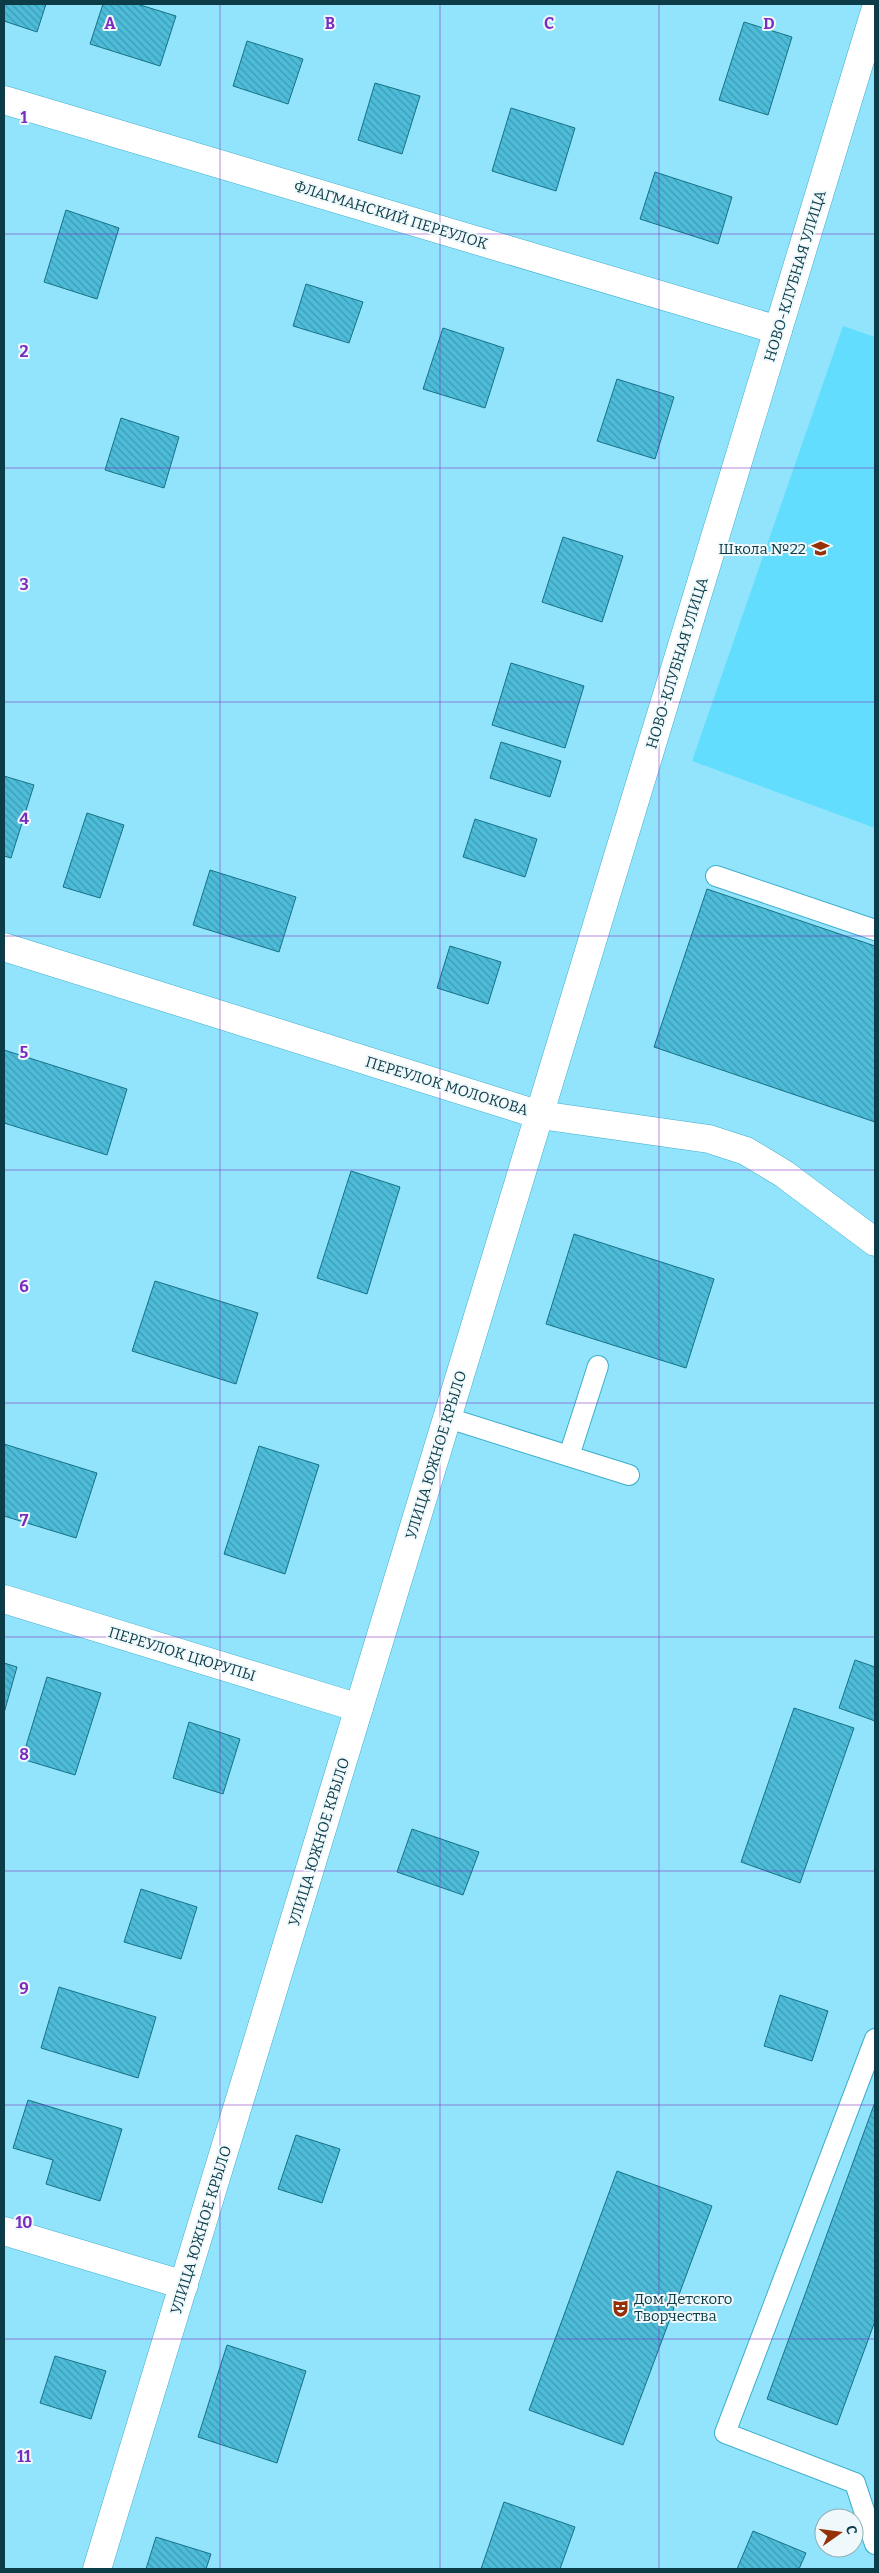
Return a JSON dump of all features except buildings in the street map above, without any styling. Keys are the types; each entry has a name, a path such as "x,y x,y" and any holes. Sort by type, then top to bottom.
{"street":[{"name":"НОВО-КЛУБНАЯ УЛИЦА","path":"540,1115 875,11"},
{"name":"ФЛАГМАНСКИЙ ПЕРЕУЛОК","path":"4,100 778,330"},
{"name":"ПЕРЕУЛОК МОЛОКОВА","path":"4,947 540,1115 709,1139 746,1152 784,1174 875,1242"},
{"name":"УЛИЦА ЮЖНОЕ КРЫЛО","path":"97,2569 540,1115"},
{"name":"ПЕРЕУЛОК ЦЮРУПЫ","path":"4,1599 359,1708"},
{"path":"4,2231 184,2285"}],"lane":[{"path":"716,876 875,930"},
{"path":"569,1456 598,1366"},
{"path":"448,1418 629,1475"},
{"path":"875,2039 725,2433 855,2483 875,2544"}],"shaded area":[{"name":"Школа №22","path":"843,326 875,337 875,828 692,761"}],"place":[{"name":"Школа №22","path":"820,549"},
{"name":"Дом Детского Творчества","path":"620,2308"}]}
